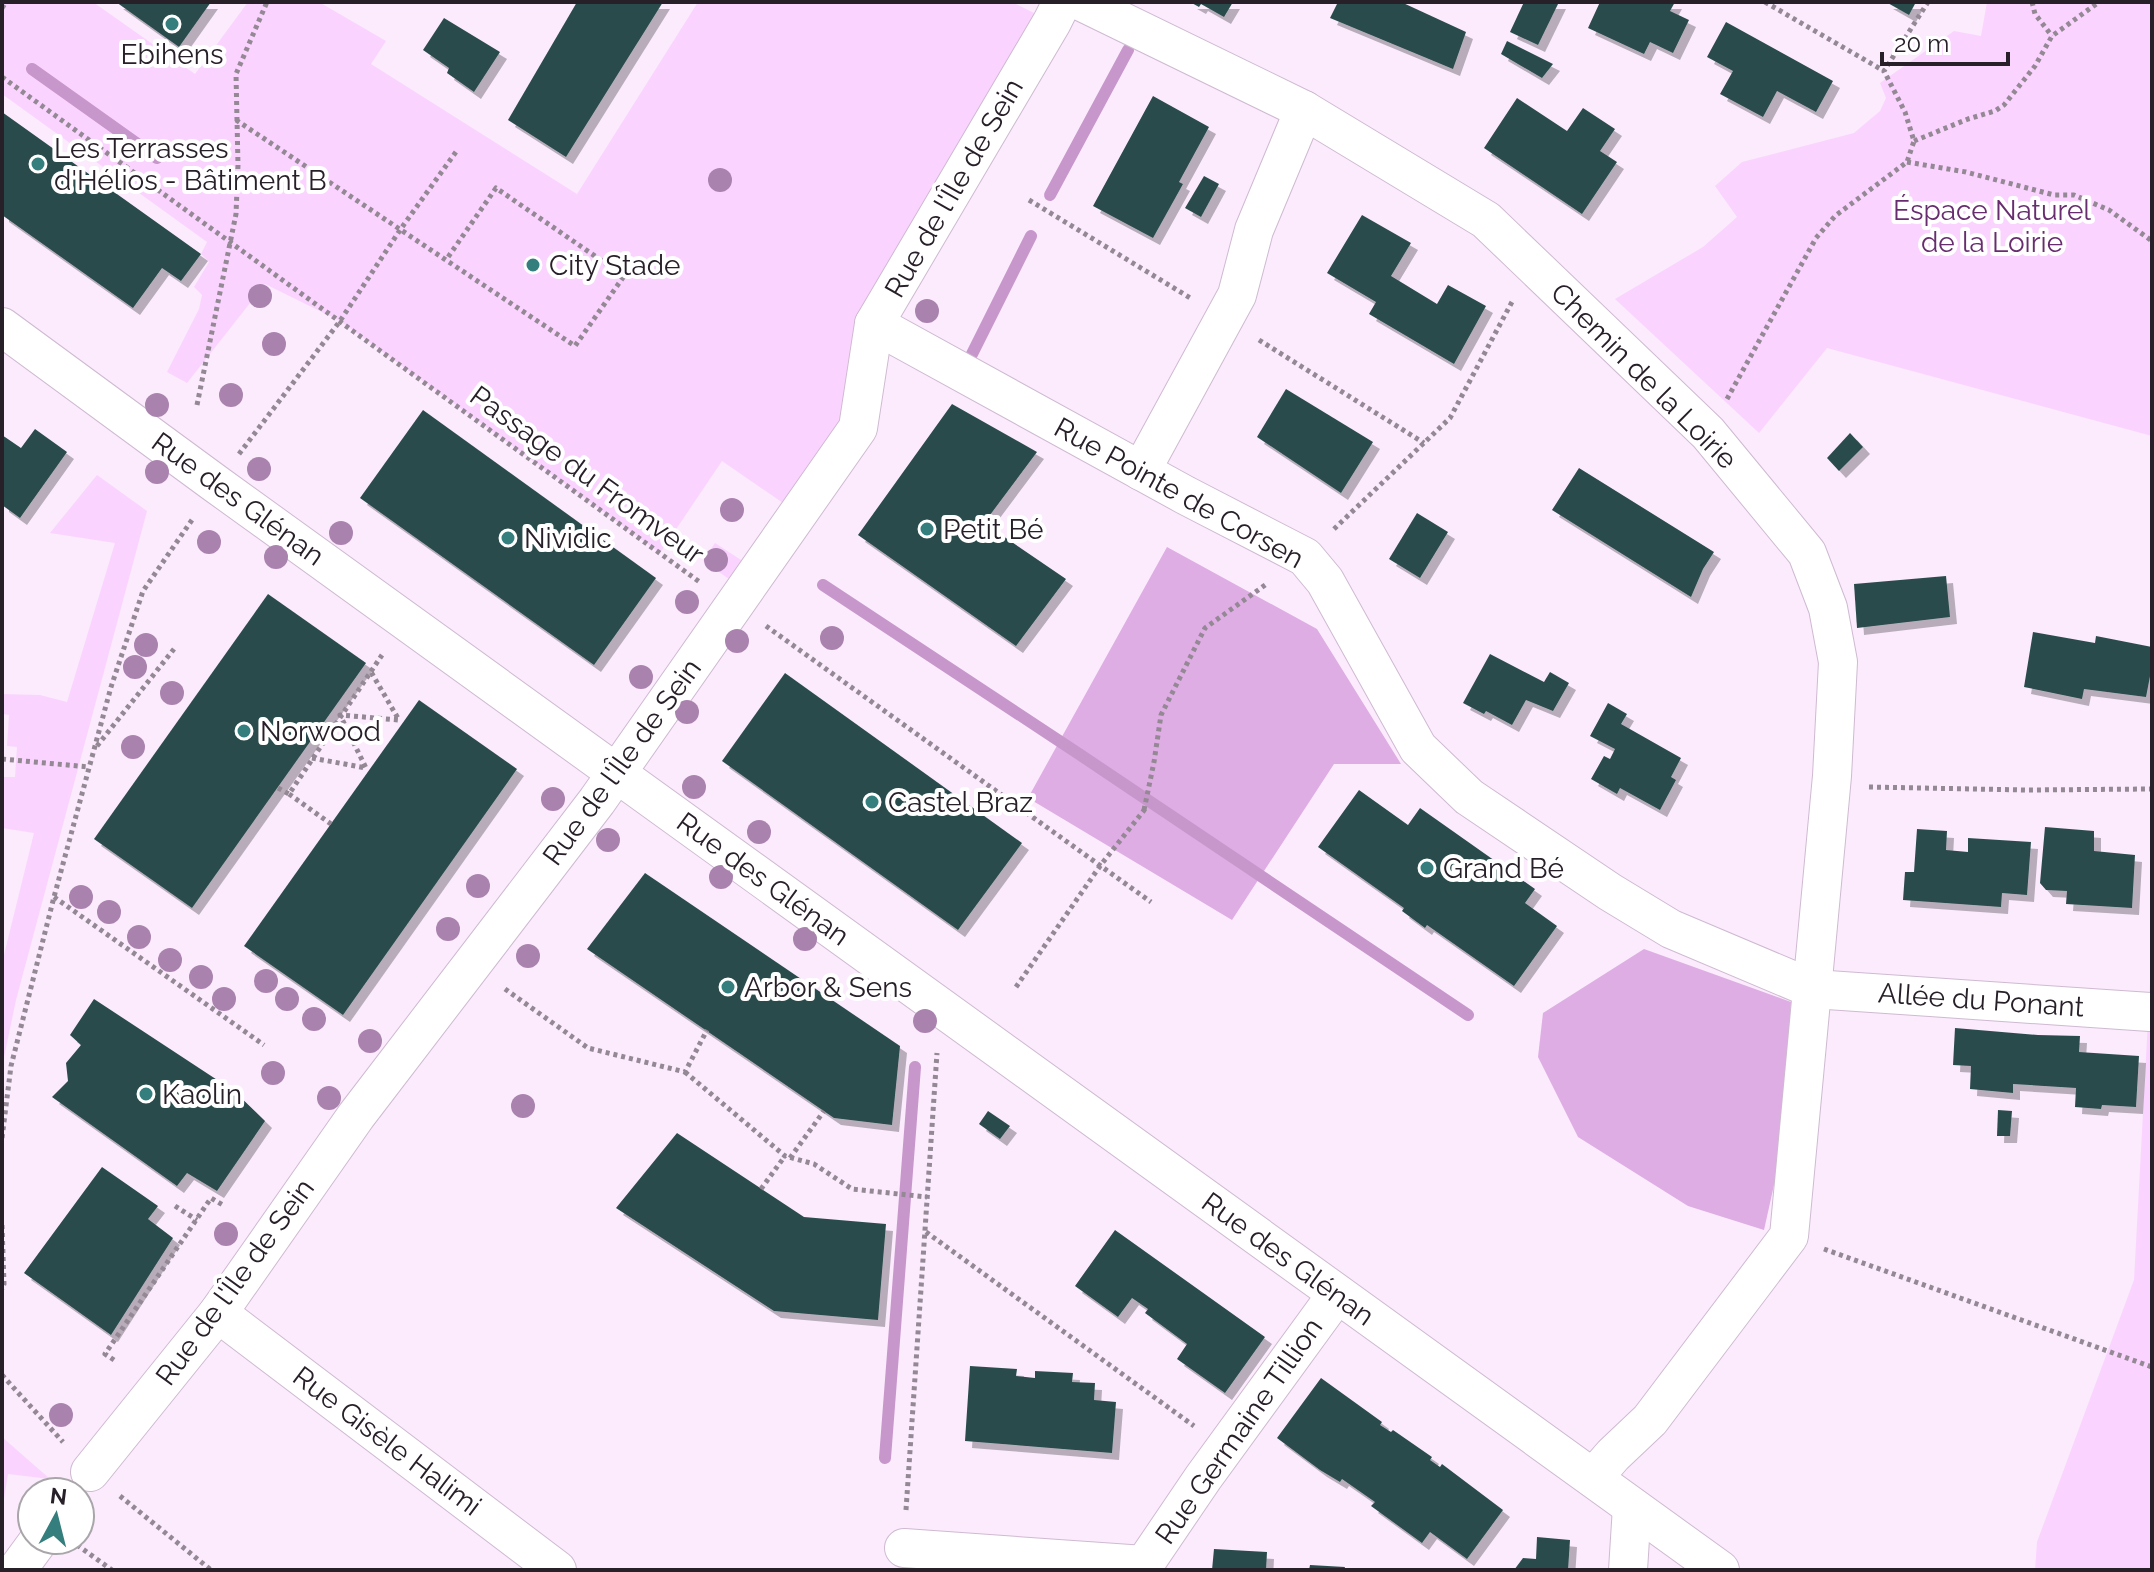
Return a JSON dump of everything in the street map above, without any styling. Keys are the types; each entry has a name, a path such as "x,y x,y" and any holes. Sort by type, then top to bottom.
{"street":[{"name":"Rue de l'Île de Sein","path":"90,1472 218,1313 356,1116 597,801 858,428 874,324 1062,2"},
{"name":"Chemin de la Loirie","path":"1082,2 1304,110 1486,220 1708,433 1807,553 1828,608 1838,662 1831,787 1789,1236"},
{"path":"1141,471 1237,295 1254,230 1304,110"},
{"name":"Rue Pointe de Corsen","path":"874,324 1305,557 1325,581 1418,748 1469,797 1671,929 1813,989"},
{"name":"Rue des Glénan","path":"2,327 1720,1570"},
{"name":"Allée du Ponant","path":"1813,989 2150,1012"},
{"path":"1593,1478 1650,1420 1789,1236"},
{"name":"Rue Germaine Tillion","path":"1144,1568 1224,1448 1337,1294"},
{"name":"Rue Gisèle Halimi","path":"218,1313 557,1570"},
{"path":"1628,1570 1632,1507"},
{"path":"904,1548 1144,1568"}],"path":[{"path":"2,8 6,2"},
{"path":"197,405 236,214 236,74 267,2"},
{"path":"1708,433 1816,238 1835,216 1907,162 1914,141 1905,112 1884,71 1765,2"},
{"path":"1884,71 1928,2"},
{"path":"2032,2 2035,14 2052,36"},
{"path":"1914,141 2004,105 2035,66 2052,36 2099,2"},
{"name":"Passage du Fromveur","path":"2,77 672,562 1151,902"},
{"path":"236,120 400,230 575,346 624,276 496,188 446,260"},
{"path":"248,442 340,321 458,149"},
{"path":"1907,162 1966,172 2054,195 2074,195 2109,210 2152,241"},
{"path":"1029,200 1053,214"},
{"path":"1016,987 1144,808 1161,715 1205,628 1305,557 1450,418 1533,264"},
{"path":"2,1138 11,1066 111,687 143,591 194,518"},
{"path":"289,794 406,621"},
{"path":"94,750 174,649"},
{"path":"340,715 399,720 371,672"},
{"path":"312,758 366,768 340,715"},
{"path":"2,759 89,767"},
{"path":"1831,787 2152,789"},
{"path":"278,788 331,824"},
{"path":"54,897 264,1045"},
{"path":"471,965 588,1048 685,1072 788,1157 814,1164 852,1189 927,1197"},
{"path":"904,1548 937,1047 950,1014"},
{"path":"685,1072 707,1030"},
{"path":"761,1189 824,1111"},
{"path":"114,1360 105,1354 211,1198 223,1205"},
{"path":"175,1206 197,1220"},
{"path":"2,1225 2,1289"},
{"path":"925,1232 1224,1448"},
{"path":"1789,1236 2152,1367"},
{"path":"93,1556 112,1570"}],"green space":[{"path":"2,2 93,2 195,74 248,2 319,2 386,41 371,64 577,194 698,2 1012,2 1052,22 874,324 858,428 799,514 722,461 660,553 340,321 265,284 187,383 167,372 199,309 202,295 194,287 209,262 201,254 207,242 2,94"},
{"name":"Éspace Naturel de la Loirie","path":"1987,2 2152,2 2152,436 1827,348 1759,433 1615,299 1703,247 1737,217 1715,186 1742,162 1854,133 1880,111 1886,98 1880,83 1954,31 1981,36"},
{"path":"97,475 147,511 16,1000 2,1067 2,963 34,833 2,828 4,777 15,777 17,747 7,746 9,715 2,714 2,694 40,695 67,702 115,543 50,533"},
{"path":"715,543 758,571 745,590 703,561"},
{"path":"2152,946 2152,1570 2035,1570 2037,1542 2134,1280"},
{"path":"2,1437 47,1476 8,1474 2,1511"}],"shaded area":[{"path":"1167,547 1317,629 1401,764 1334,764 1232,920 1028,798"},
{"path":"1644,949 1791,1002 1782,1149 1764,1230 1688,1206 1578,1137 1538,1057 1543,1013"}],"building":[{"name":"Ebihens","path":"116,2 211,2 179,47"},
{"path":"577,2 663,2 566,157 508,120"},
{"path":"1190,2 1233,2 1224,17 1201,4 1199,7"},
{"path":"1338,2 1401,2 1466,32 1453,69 1330,18"},
{"path":"1524,2 1559,2 1538,45 1510,32"},
{"path":"1600,2 1675,2 1670,11 1689,20 1673,53 1650,42 1644,54 1588,28"},
{"path":"1886,2 1916,2 1909,15"},
{"path":"444,18 500,52 474,92 447,73 449,68 423,50"},
{"path":"1726,22 1833,81 1816,112 1777,91 1763,117 1720,94 1733,71 1707,57"},
{"path":"1507,41 1553,64 1542,78 1501,54"},
{"path":"1153,96 1209,127 1179,182 1183,184 1153,238 1093,206"},
{"path":"1517,98 1567,131 1583,108 1615,129 1600,151 1617,162 1582,214 1484,148"},
{"name":"Les Terrasses d'Hélios - Bâtiment B","path":"2,112 201,254 181,281 162,268 133,308 2,215"},
{"path":"1204,176 1219,184 1201,217 1185,208"},
{"path":"1362,215 1411,243 1391,276 1437,304 1448,285 1486,306 1454,364 1369,314 1376,302 1327,273"},
{"path":"1286,389 1373,442 1341,493 1257,437"},
{"name":"Petit Bé","path":"952,404 1037,452 984,523 1066,579 1016,646 858,535"},
{"name":"Nividic","path":"423,410 656,578 594,665 360,498"},
{"path":"35,429 67,452 20,518 2,505 2,435 21,448"},
{"path":"1850,433 1863,447 1839,471 1827,458"},
{"path":"1579,468 1714,552 1691,597 1552,510"},
{"path":"1417,513 1448,532 1420,578 1389,559"},
{"path":"1946,576 1950,617 1857,628 1854,584"},
{"name":"Norwood","path":"268,594 366,663 192,908 94,839"},
{"path":"2033,632 2095,643 2096,636 2152,647 2146,697 2084,689 2082,699 2024,687"},
{"path":"1490,654 1544,682 1550,672 1569,683 1553,711 1526,700 1512,725 1463,703"},
{"name":"Castel Braz","path":"785,673 1022,843 958,930 722,761"},
{"name":"Norwood","path":"419,700 517,769 343,1015 244,946"},
{"path":"1608,703 1627,714 1621,724 1681,758 1671,777 1676,780 1660,810 1620,788 1617,794 1591,779 1604,756 1610,759 1615,749 1590,736"},
{"name":"Grand Bé","path":"1359,790 1408,825 1420,808 1535,889 1525,903 1557,926 1514,986 1427,925 1425,928 1402,911 1404,908 1318,847"},
{"path":"2045,827 2094,831 2094,851 2135,855 2132,908 2066,904 2067,891 2046,890 2040,883"},
{"path":"1917,829 1947,831 1946,850 1968,852 1968,838 2031,842 2027,895 2002,893 2001,907 1903,900 1905,872 1914,872"},
{"name":"Arbor & Sens","path":"645,873 900,1046 892,1125 834,1118 587,949"},
{"name":"Kaolin","path":"94,999 234,1091 265,1121 217,1191 187,1173 177,1186 52,1097 68,1081 66,1063 81,1045 70,1035"},
{"path":"1955,1028 2080,1036 2079,1052 2139,1056 2136,1107 2075,1107 2076,1088 2013,1084 2013,1093 1970,1089 1971,1066 1953,1065"},
{"path":"1998,1110 2012,1111 2010,1136 1997,1136"},
{"path":"988,1111 1010,1126 1000,1139 979,1124"},
{"path":"677,1133 804,1217 886,1224 878,1320 774,1311 616,1208"},
{"name":"Kaolin","path":"102,1167 158,1206 148,1219 173,1238 111,1335 24,1273"},
{"path":"1115,1230 1265,1337 1225,1393 1177,1359 1187,1344 1145,1313 1148,1309 1132,1298 1118,1317 1075,1286"},
{"path":"970,1366 1017,1369 1016,1376 1035,1378 1035,1371 1073,1373 1072,1382 1095,1383 1094,1400 1116,1402 1112,1453 965,1441"},
{"path":"1321,1378 1382,1422 1380,1425 1391,1432 1393,1430 1432,1457 1430,1460 1440,1467 1442,1464 1503,1510 1467,1559 1430,1532 1422,1543 1371,1506 1375,1502 1342,1479 1340,1482 1320,1470 1277,1438"},
{"path":"1537,1537 1570,1540 1568,1570 1514,1570 1523,1558 1536,1559"},
{"path":"1214,1549 1267,1552 1266,1570 1212,1570"},
{"path":"1310,1565 1345,1567 1344,1570 1309,1570"}],"waterway":[{"path":"1050,195 1128,50"},
{"path":"32,69 157,158"},
{"path":"970,358 1031,236"},
{"path":"823,585 1468,1015"},
{"path":"885,1458 915,1067"}],"place":[{"name":"Ebihens","path":"172,24"},
{"name":"Les Terrasses d'Hélios - Bâtiment B","path":"38,164"},
{"name":"City Stade","path":"533,265"},
{"name":"Petit Bé","path":"927,529"},
{"name":"Nividic","path":"508,538"},
{"name":"Norwood","path":"244,731"},
{"name":"Castel Braz","path":"872,802"},
{"name":"Grand Bé","path":"1427,868"},
{"name":"Arbor & Sens","path":"728,987"},
{"name":"Kaolin","path":"146,1094"}]}
